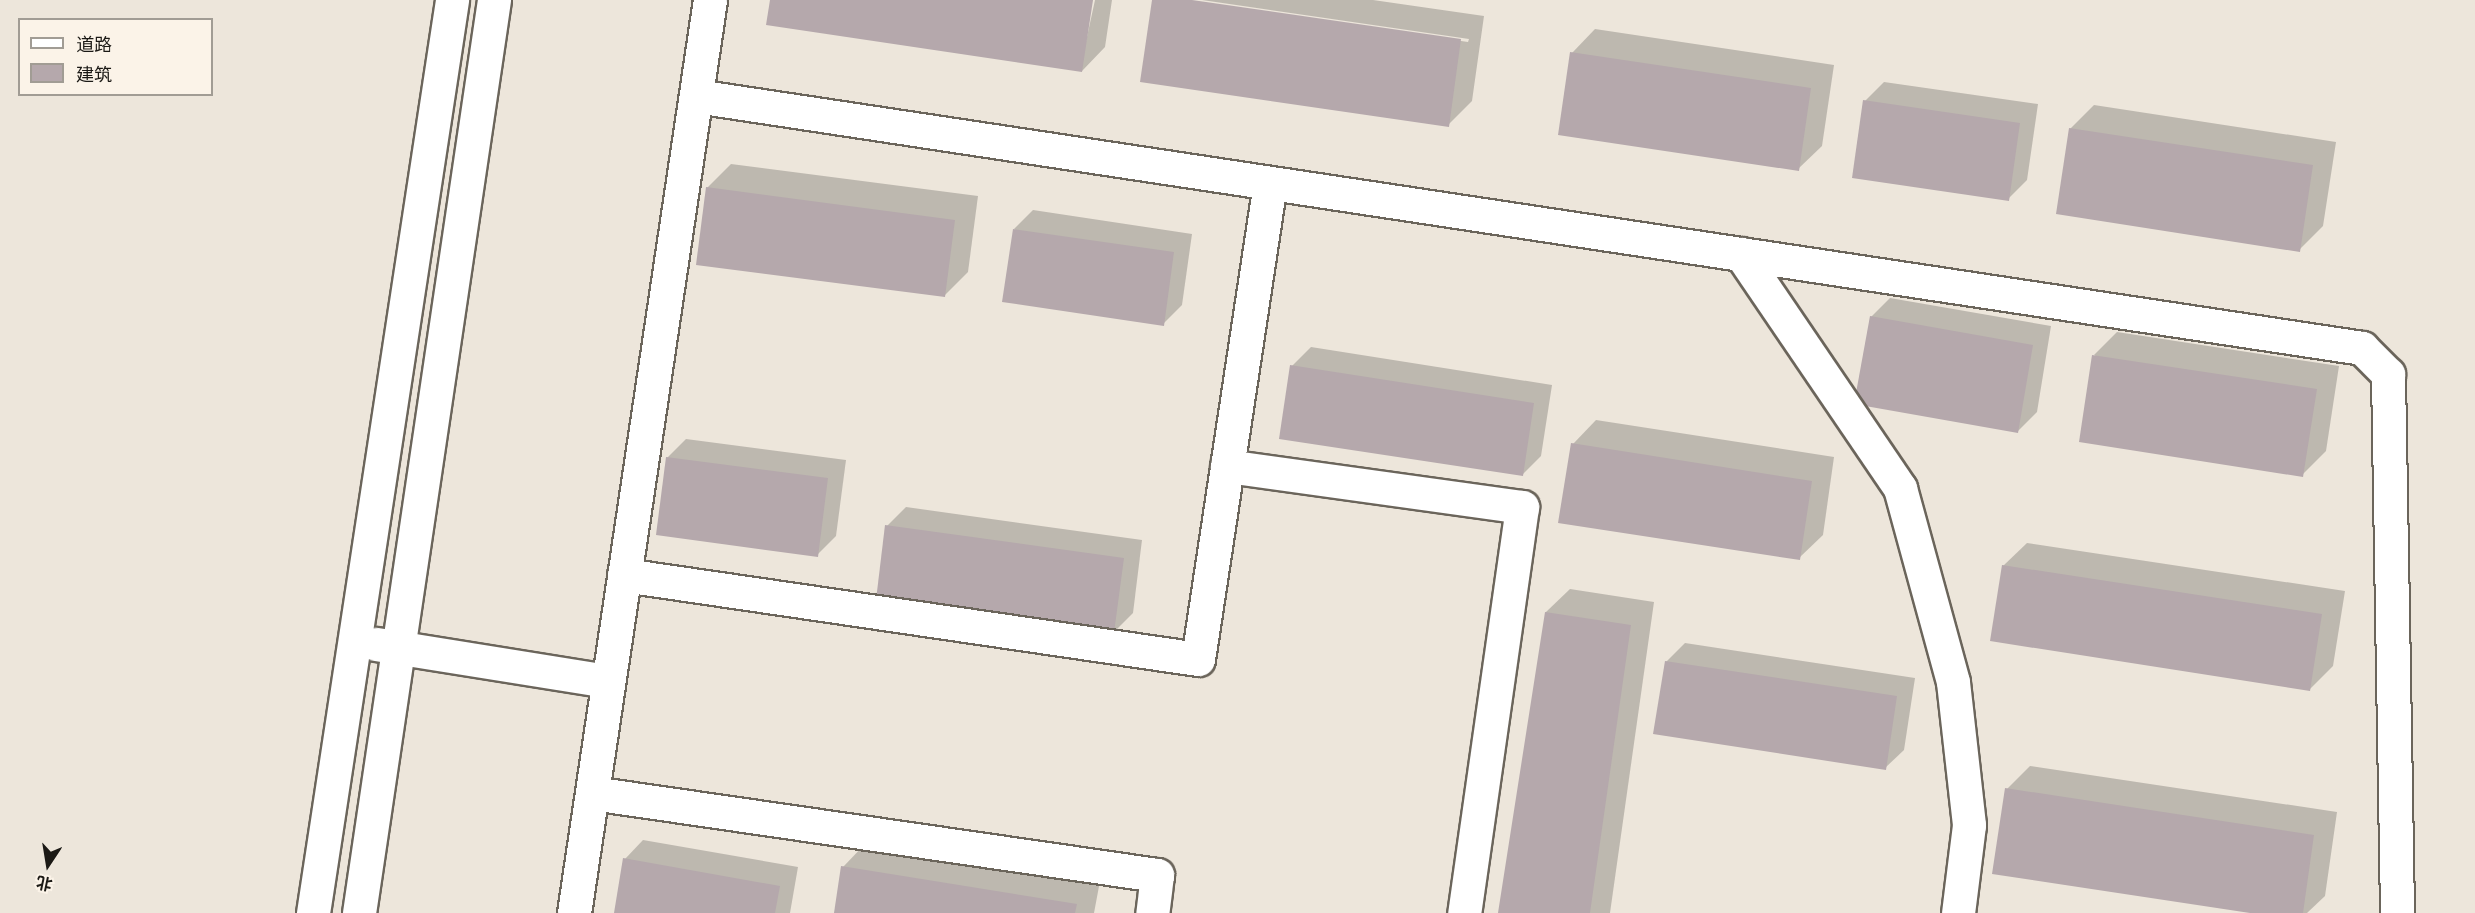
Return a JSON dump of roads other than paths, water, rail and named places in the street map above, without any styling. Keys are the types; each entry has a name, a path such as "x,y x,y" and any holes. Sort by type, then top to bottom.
{"street":[{"path":"313,913 452,0"},
{"path":"359,913 494,0"},
{"path":"574,913 710,0"},
{"path":"696,96 2361,348 2388,374 2397,913"},
{"path":"624,575 1198,658 1270,183"},
{"path":"1741,254 1900,489 1953,682 1969,825 1958,913"},
{"path":"1227,466 1522,507 1464,913"},
{"path":"354,640 608,681"},
{"path":"592,793 1157,875 1152,913"}]}
